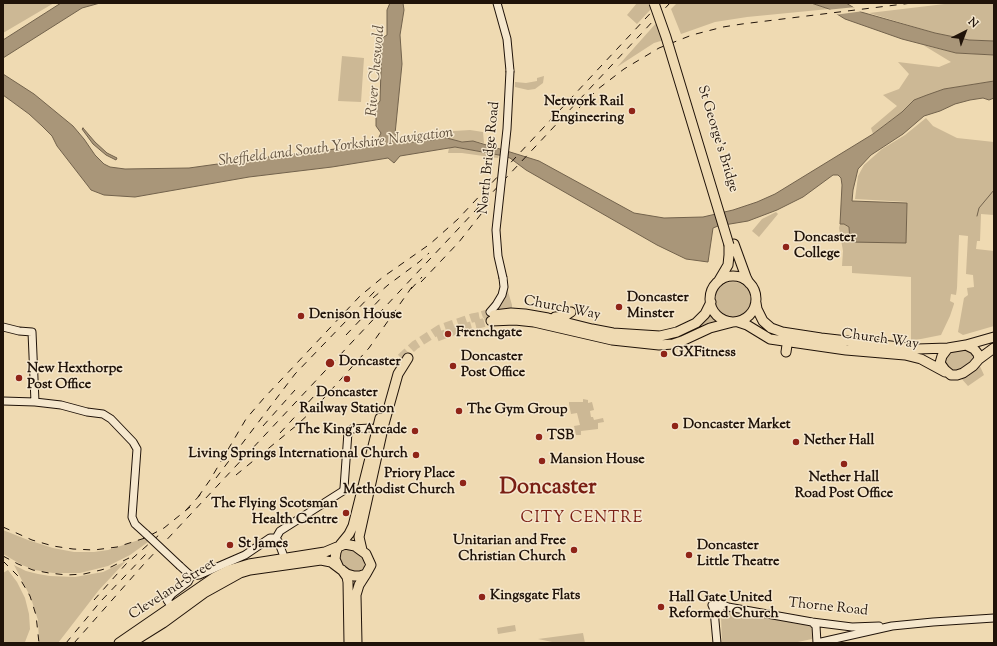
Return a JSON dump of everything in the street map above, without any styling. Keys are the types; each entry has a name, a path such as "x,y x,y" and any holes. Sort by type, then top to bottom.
{"highway":[{"name":"St George's Bridge","path":"654,3 731,244 750,283"},
{"name":"St George's Bridge","path":"659,3 676,52 731,244 728,265 717,283"},
{"path":"756,303 754,310 744,320 735,322 726,321 717,315 713,309 711,295 717,283 726,278 736,277 750,283 755,293 759,314 770,329 783,337 786,342 786,352"},
{"name":"Church Way","path":"490,316 548,318 614,333 660,336 677,332 696,322 705,314 711,302"},
{"path":"548,318 566,316 571,312"},
{"name":"Church Way","path":"511,317 543,323 612,340 663,345 677,343 710,328 735,322 747,325 770,339 846,350 905,355 921,360 949,374"},
{"name":"Church Way","path":"766,325 782,332 821,338 916,348 948,348"},
{"path":"994,337 966,345 948,348 942,356 940,363 949,374 957,375 964,373 974,366 979,359 994,348"},
{"path":"644,344 649,348 651,353"},
{"path":"966,345 974,349 978,354 979,359"},
{"path":"349,643 348,582 347,577 340,569 335,556 339,546 347,537 353,526 375,434 393,374 404,358 384,424 359,537 362,550"},
{"path":"339,546 349,544 362,550 368,557 371,565 370,569 359,585 356,596 357,643"},
{"name":"Cleveland Street","path":"120,643 163,613 169,604 229,570 243,565 325,552 339,546"},
{"name":"Cleveland Street","path":"131,643 204,593 236,575 250,570 284,559 323,560 332,562 340,569"},
{"path":"340,569 347,574 354,576 366,574"}],"street":[{"name":"North Bridge Road","path":"490,316 496,307 504,287 496,230 508,121 510,71 507,39 497,3"},
{"path":"3,327 19,331 32,332 35,402"},
{"path":"3,401 35,402 61,405 106,415 111,419 133,442 137,449 132,517 135,524 191,576 199,576 246,555 270,538 276,538"},
{"path":"276,538 280,532 343,491 345,486 348,432 352,430 371,428 374,429 375,434"},
{"path":"276,538 284,559"},
{"path":"184,608 175,610 169,604 172,594 188,582 191,576"},
{"name":"Thorne Road","path":"717,643 714,610 716,611 720,609 720,603 728,607 812,622 852,627 887,627 994,618"},
{"path":"812,622 816,626 817,643"},
{"name":"Thorne Road","path":"817,643 880,630 887,627"}],"shaded area":[{"path":"3,3 54,3 3,33"},
{"path":"61,3 100,3 82,8 3,58 3,40"},
{"path":"390,3 403,3 404,10 400,35 402,64 395,134 404,141 413,142 434,140 439,136 462,142 473,141 539,161 634,213 664,218 703,217 733,210 775,194 873,134 902,112 914,100 927,95 944,89 994,81 994,98 989,100 983,98 970,100 924,116 903,134 871,155 858,169 852,201 907,203 906,243 850,242 849,227 844,224 840,224 841,178 838,175 833,175 803,197 777,210 748,221 713,228 708,262 686,259 657,245 526,170 510,158 455,147 400,156 394,163 388,158 332,167 249,177 135,197 104,195 91,190 57,146 52,136 29,114 3,95 3,74 34,94 73,126 95,155 104,164 110,167 125,169 189,168 335,149 362,148 375,145 381,133 376,126 376,106 380,101 382,38 387,35 387,10"},
{"path":"637,3 650,3 652,8 637,24 627,15"},
{"path":"677,3 811,3 829,9 747,17 715,22 681,34 671,9"},
{"path":"811,3 846,3 861,12 935,33 969,40 994,41 994,55 956,53 902,39 845,19 829,9"},
{"path":"953,3 994,3 994,41 969,40 935,33 869,13"},
{"path":"658,21 664,40 654,43 617,67"},
{"path":"923,45 956,53 994,55 994,81 944,89 914,100 902,112 873,134 871,128 897,106 883,95 899,89 909,74 898,62 939,67 951,62"},
{"path":"342,56 364,58 361,102 338,101"},
{"path":"544,76 543,83 535,89 528,90 515,87 515,82 526,83 537,81 537,78"},
{"path":"926,118 933,126 957,138 994,142 994,215 981,214 980,241 977,241 976,249 994,251 994,326 963,335 958,332 964,298 968,295 967,288 974,287 973,275 966,274 968,236 959,235 957,288 956,295 951,294 950,301 954,304 950,316 941,335 911,340 911,277 852,273 852,266 842,266 843,251 839,228 840,224 844,224 849,227 850,241 906,243 907,202 855,199 858,176 864,165 882,149 905,135"},
{"path":"83,128 107,153 117,158 116,160 106,155 93,144 82,129"},
{"path":"470,130 483,132 484,143 473,141 454,141 444,137 434,140 424,140 423,133"},
{"path":"455,147 499,155 498,158 462,153 448,153 449,148"},
{"path":"776,212 778,214 759,237 752,231 762,219"},
{"path":"737,282 746,287 750,293 750,307 746,313 737,318 729,318 720,313 716,307 715,296 720,287 726,283"},
{"path":"507,288 512,305 512,311 494,313"},
{"path":"710,312 720,322 678,340 677,336 690,331 701,324"},
{"path":"969,349 974,355 972,362 956,372 947,369 944,360 947,354 953,351"},
{"path":"979,364 984,375 968,386 960,377"},
{"path":"583,399 588,400 588,403 592,402 594,410 590,411 591,417 593,417 594,420 603,418 604,422 598,423 598,429 581,431 581,435 576,435 574,426 580,425 577,413 571,414 569,402 583,402"},
{"path":"3,530 53,548 74,552 108,550 145,538 148,542 130,555 108,566 80,573 53,573 35,570 22,565 3,554"},
{"path":"351,548 364,560 364,567 358,572 347,569 338,558 341,549"},
{"path":"126,561 99,590 58,643 39,643 38,620 31,598 14,565 26,571 38,574 75,577 103,572"},
{"path":"8,570 17,582 25,598 29,614 30,629 25,642 3,643 3,573"},
{"path":"730,611 810,626 815,633 812,639 793,643 722,643 721,617 726,612"},
{"path":"515,625 516,631 498,634 497,628"},
{"path":"583,633 585,643 557,643 538,639"}],"pier":[{"path":"856,7 864,11 834,15 826,10"}],"waterway":[{"path":"977,216 979,208 994,190"}],"tunnel":[{"path":"472,318 490,312"},
{"path":"401,358 415,345 440,329 472,318 490,315"},
{"path":"437,337 456,330 490,321"}],"railway":[{"path":"198,497 210,480 246,419 264,398 360,296 383,277 430,244 458,219 660,3"},
{"path":"74,643 144,564 670,3"},
{"path":"579,108 598,89 624,69 659,48 692,35 742,24 912,3"},
{"path":"421,282 459,242 489,204"},
{"path":"373,298 429,253"},
{"path":"411,289 422,277"},
{"path":"236,475 297,425 314,409 369,348 414,284"},
{"path":"216,478 295,374 375,291"},
{"path":"346,335 384,295"},
{"path":"263,426 295,390"},
{"path":"280,433 315,395"},
{"path":"186,510 201,494"},
{"path":"3,527 32,540 53,546 94,550 117,547 145,538 164,528 190,507"},
{"path":"94,600 126,564 159,535"},
{"path":"66,643 101,601 146,554"},
{"path":"3,556 33,570 67,575 84,574 101,570 129,558"},
{"path":"3,561 19,577 30,596 36,615 39,643"}],"place":[{"name":"Network Rail Engineering","path":"632,111"},
{"name":"Doncaster College","path":"786,247"},
{"name":"Doncaster Minster","path":"619,307"},
{"name":"Denison House","path":"301,316"},
{"name":"Frenchgate","path":"448,334"},
{"name":"GXFitness","path":"664,354"},
{"name":"Doncaster","path":"330,363"},
{"name":"Doncaster Post Office","path":"453,366"},
{"name":"New Hexthorpe Post Office","path":"19,378"},
{"name":"Doncaster Railway Station","path":"347,379"},
{"name":"The Gym Group","path":"459,411"},
{"name":"Doncaster Market","path":"675,426"},
{"name":"The King's Arcade","path":"415,431"},
{"name":"TSB","path":"539,437"},
{"name":"Nether Hall","path":"796,442"},
{"name":"Living Springs International Church","path":"416,455"},
{"name":"Mansion House","path":"542,461"},
{"name":"Nether Hall Road Post Office","path":"844,464"},
{"name":"Priory Place Methodist Church","path":"463,483"},
{"name":"The Flying Scotsman Health Centre","path":"346,513"},
{"name":"St James","path":"230,545"},
{"name":"Unitarian and Free Christian Church","path":"574,550"},
{"name":"Doncaster Little Theatre","path":"689,555"},
{"name":"Kingsgate Flats","path":"482,597"},
{"name":"Hall Gate United Reformed Church","path":"661,607"}],"district":[{"name":"Doncaster","path":"548,489"},
{"name":"CITY CENTRE","path":"582,519"}],"water label":[{"name":"River Cheswold","path":"377,71"},
{"name":"Sheffield and South Yorkshire Navigation","path":"336,148"}]}
